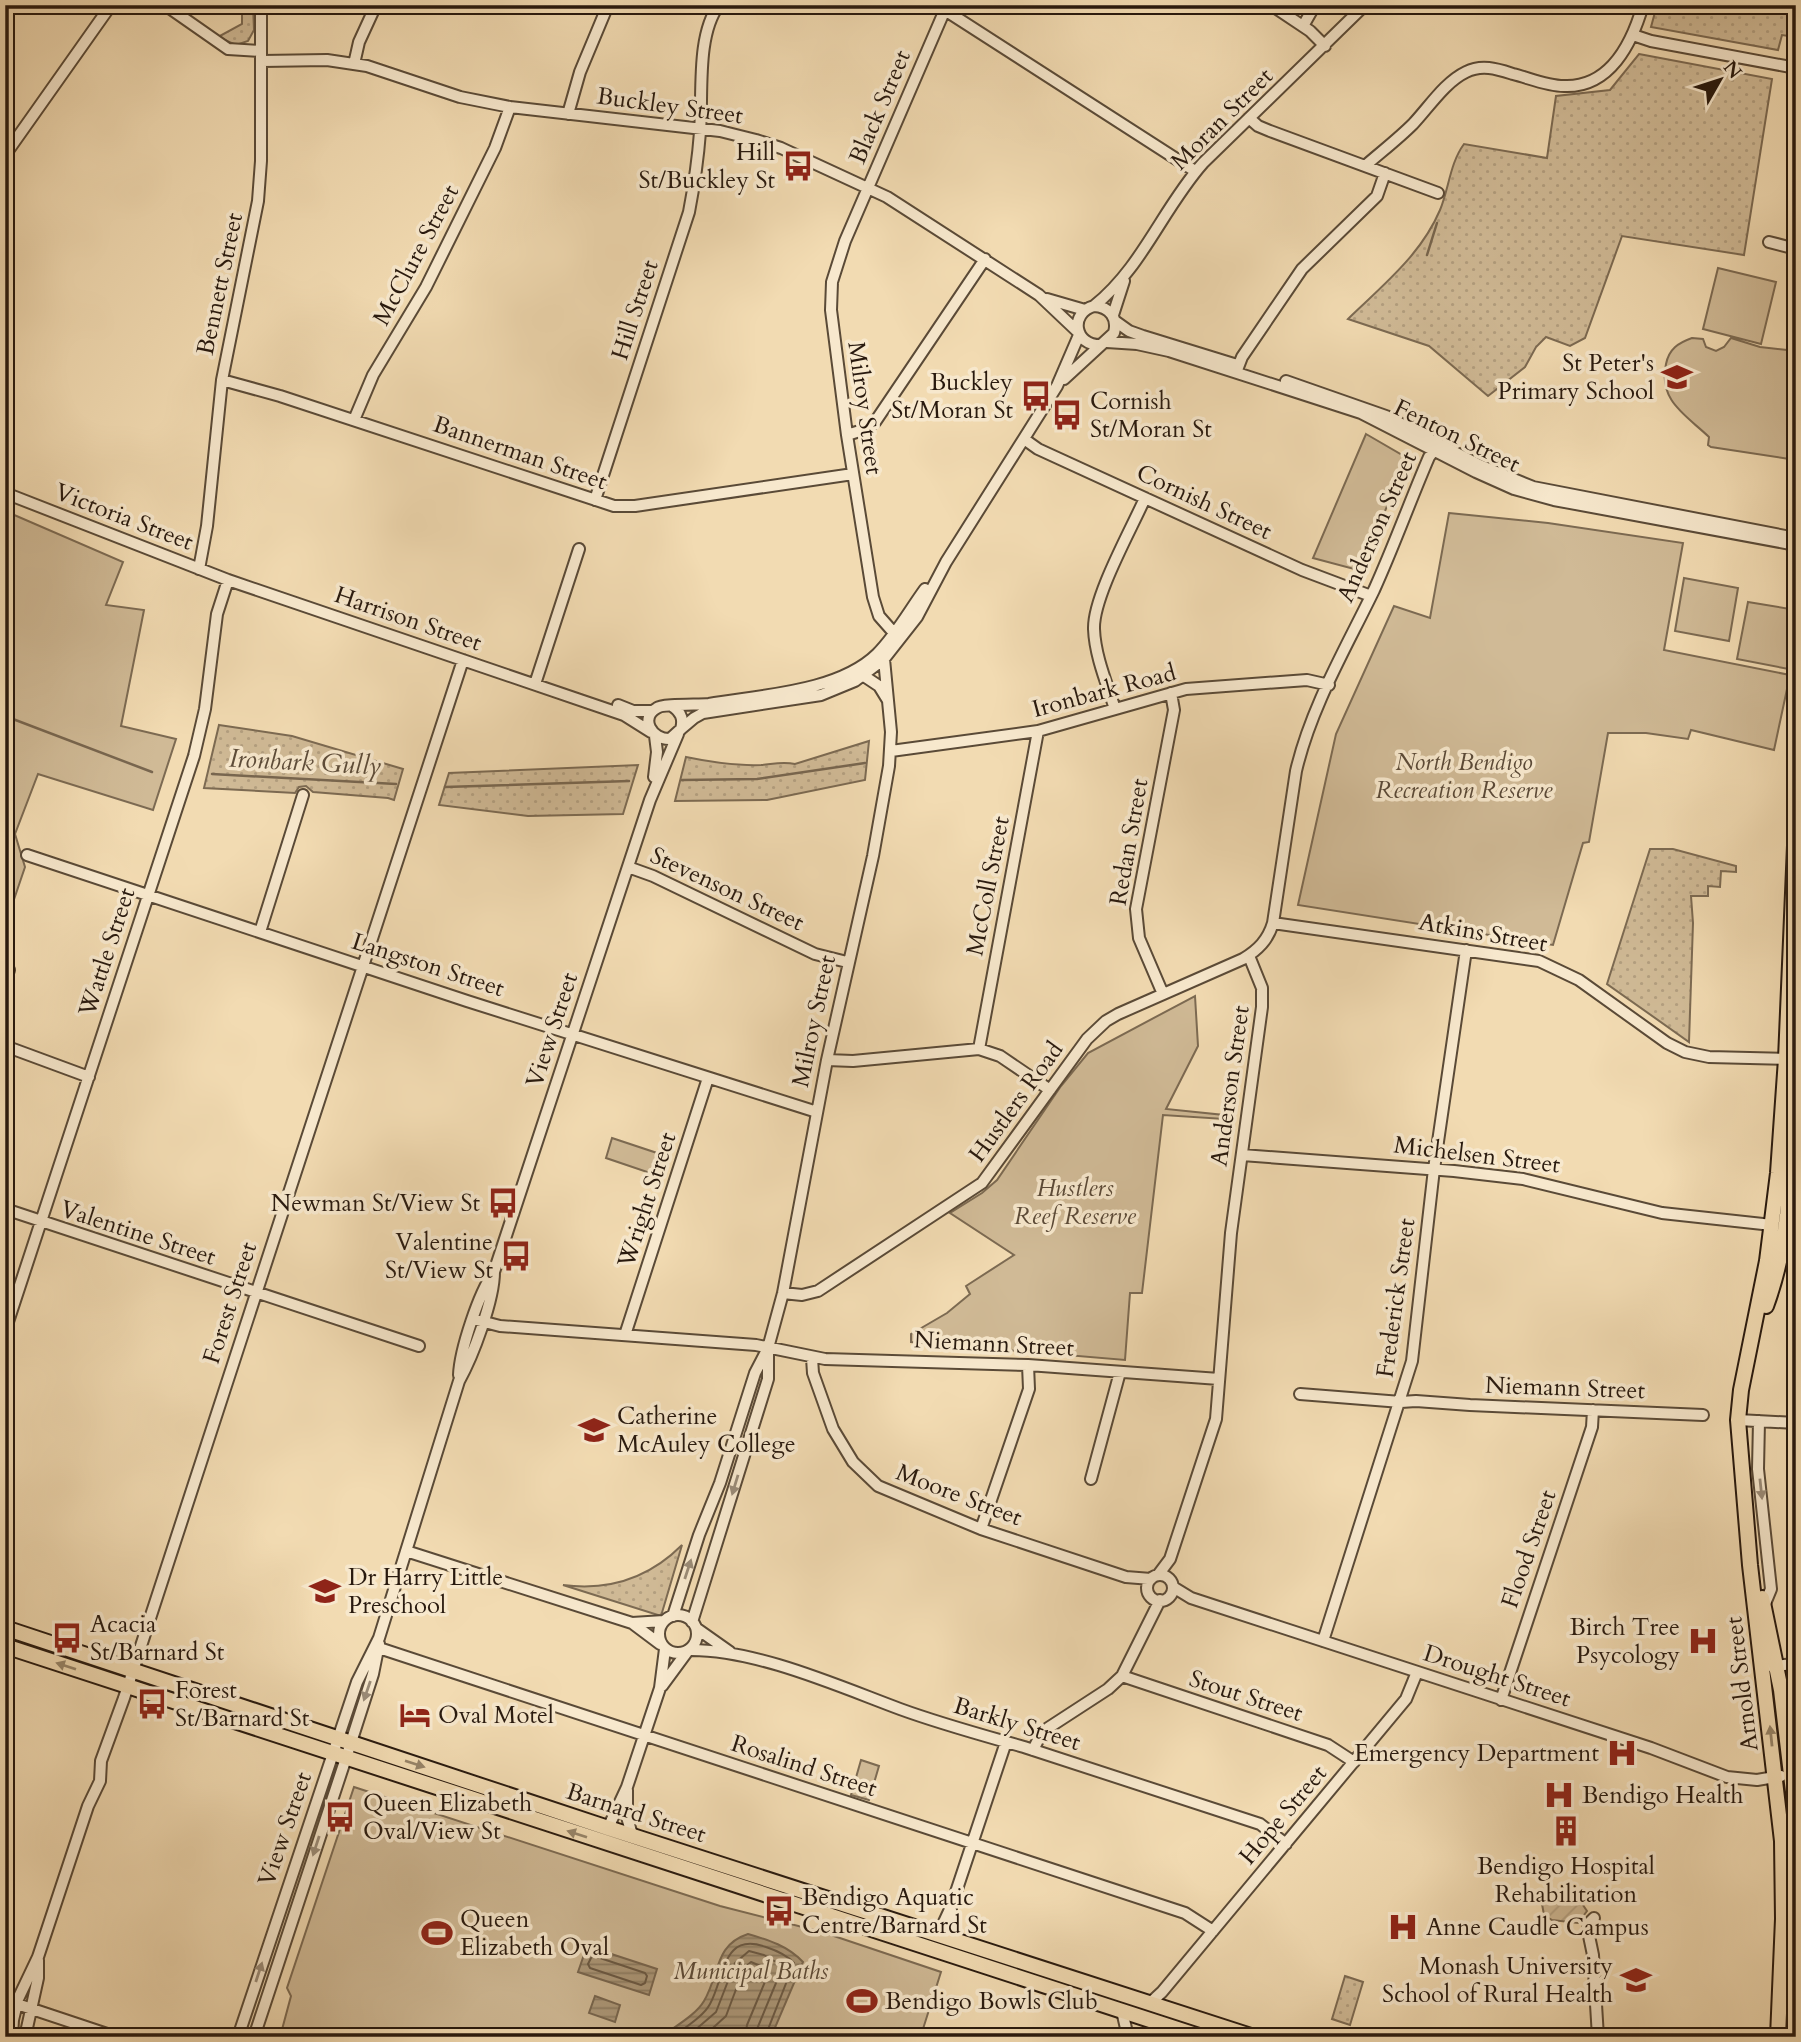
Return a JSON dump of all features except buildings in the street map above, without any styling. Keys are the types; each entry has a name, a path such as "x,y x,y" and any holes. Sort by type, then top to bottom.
{"main road":[{"name":"Arnold Street","path":"1796,822 1786,1059 1785,1226 1753,1340 1741,1390 1738,1420 1748,1535 1791,1774 1796,1817"},
{"name":"Arnold Street","path":"1748,1535 1764,1606 1776,1777 1791,1853 1783,1919 1778,2037"},
{"name":"Barnard Street","path":"5,1628 608,1828 1254,2037"},
{"name":"Barnard Street","path":"5,1646 1202,2037"},
{"path":"608,1828 613,1838 668,1856 693,1871"},
{"path":"714,1862 746,1878 800,1898 806,1908"},
{"path":"938,1936 937,1940 941,1945 1005,1967 1030,1981"},
{"path":"1793,2037 1796,1966"},
{"path":"1047,1970 1099,1995 1129,2005 1136,2009 1139,2016"}],"street":[{"path":"5,155 111,5"},
{"name":"Buckley Street","path":"165,5 228,49 262,56 354,64 386,70 460,97 510,107 701,129 740,135 781,148 868,187 985,259 1039,295 1078,333"},
{"name":"Bennett Street","path":"199,569 207,526 222,380 258,201 261,161 261,5"},
{"path":"354,64 359,42 376,5"},
{"path":"568,114 580,72 608,5"},
{"name":"Hill Street","path":"594,500 689,212 696,179 701,129 705,44 710,21 719,5"},
{"path":"1271,5 1303,26 1325,46"},
{"path":"1303,26 1315,5"},
{"name":"Moran Street","path":"1090,308 1126,275 1195,172 1365,5"},
{"path":"1365,166 1406,131 1453,81 1466,72 1484,67 1553,85 1581,85 1600,76 1625,51 1643,5"},
{"path":"943,7 1195,172"},
{"name":"Black Street","path":"868,187 943,7"},
{"path":"1633,35 1651,41 1796,68"},
{"name":"McClure Street","path":"354,420 373,375 426,287 495,148 510,107"},
{"path":"1249,118 1270,131 1438,193"},
{"path":"1237,369 1289,286 1314,256 1377,196 1385,173"},
{"name":"Milroy Street","path":"868,187 835,269 832,289 833,327 847,435 876,608 883,623 894,633"},
{"path":"1769,242 1796,249"},
{"path":"847,435 866,429 875,422 985,259"},
{"name":"Moran Street","path":"1114,318 1126,275"},
{"name":"Buckley Street","path":"1039,295 1063,305 1090,308"},
{"path":"946,562 917,617 884,659 868,670 821,695 703,713 670,739 653,734 648,721 652,711 661,705 695,706 810,687 868,670 946,562 1058,386 1078,333 1078,319 1090,308 1105,308 1114,318 1114,333 1058,386"},
{"name":"Fenton Street","path":"1114,318 1129,331 1361,413 1494,473 1543,490 1796,538"},
{"path":"1078,333 1088,344 1104,344"},
{"name":"Fenton Street","path":"1104,344 1157,348 1237,369"},
{"name":"Bannerman Street","path":"222,380 280,396 614,506 629,507 853,474"},
{"name":"Cornish Street","path":"1024,439 1038,449 1302,570 1371,596"},
{"name":"Fenton Street","path":"1436,447 1496,481 1535,495 1796,545"},
{"name":"Anderson Street","path":"1122,1676 1149,1619 1216,1419 1229,1250 1262,1007 1262,988 1249,956 1265,941 1273,923 1283,846 1299,759 1329,685 1436,447"},
{"name":"Victoria Street","path":"5,493 228,580"},
{"path":"1115,709 1097,646 1095,617 1100,598 1145,498"},
{"path":"535,684 579,549"},
{"name":"Harrison Street","path":"228,580 624,715 653,734"},
{"name":"Wattle Street","path":"5,1331 201,730 217,614 228,580"},
{"name":"Milroy Street","path":"768,1348 783,1293 847,962 873,856 891,751 884,659"},
{"name":"Forest Street","path":"12,2037 11,2002 38,1957 88,1807 100,1781 101,1761 463,660"},
{"path":"868,670 888,701"},
{"name":"Ironbark Road","path":"891,751 1038,732 1186,689 1307,680 1329,685"},
{"name":"Redan Street","path":"1163,994 1139,939 1136,909 1174,710 1171,693"},
{"name":"Harrison Street","path":"574,697 634,711 652,711"},
{"path":"672,706 680,713 680,732"},
{"name":"View Street","path":"238,2037 379,1643 459,1381 459,1367 478,1321 483,1290 494,1272 650,800 680,732"},
{"name":"McColl Street","path":"979,1049 1038,732"},
{"name":"View Street","path":"650,800 656,766 653,734"},
{"path":"260,932 303,795"},
{"name":"Langston Street","path":"27,855 817,1112"},
{"name":"Stevenson Street","path":"628,867 653,876 815,954 847,962"},
{"name":"Atkins Street","path":"1273,923 1520,957 1556,967 1579,980 1667,1043 1685,1052 1709,1057 1786,1059"},
{"name":"Frederick Street","path":"1323,1641 1412,1361 1434,1169 1466,950"},
{"name":"Hustlers Road","path":"783,1293 807,1295 818,1291 982,1183 1097,1029 1118,1014 1249,956"},
{"path":"5,982 9,970"},
{"path":"5,1046 89,1077"},
{"path":"827,1060 853,1061 979,1049 1000,1056 1050,1090"},
{"name":"Wright Street","path":"625,1335 708,1078"},
{"name":"Michelsen Street","path":"1242,1155 1434,1169 1523,1179 1662,1213 1785,1226"},
{"name":"Valentine Street","path":"5,1209 419,1346"},
{"path":"478,1321 500,1326 768,1348"},
{"path":"608,1828 627,1787 660,1688 662,1646 658,1632 668,1618 720,1483 755,1373 768,1348"},
{"path":"660,1688 696,1640 694,1625 768,1379 768,1348"},
{"name":"Niemann Street","path":"768,1348 812,1358 1028,1365 1219,1379"},
{"name":"Moore Street","path":"812,1358 813,1373 833,1429 853,1462 865,1475 891,1493 981,1529 1160,1588"},
{"path":"981,1529 1029,1389 1028,1365"},
{"path":"1091,1479 1120,1372"},
{"name":"Niemann Street","path":"1300,1394 1401,1402 1703,1415"},
{"name":"Flood Street","path":"1501,1700 1592,1427 1593,1410"},
{"path":"1738,1420 1796,1423"},
{"name":"Arnold Street","path":"1759,1420 1758,1469 1771,1589 1764,1606"},
{"path":"406,1551 632,1623 675,1654 688,1651"},
{"name":"Drought Street","path":"1160,1588 1662,1752 1727,1777 1757,1780 1791,1774"},
{"path":"632,1623 683,1616 694,1625"},
{"name":"Barkly Street","path":"694,1625 730,1652"},
{"name":"Rosalind Street","path":"379,1643 645,1735 1185,1913 1200,1920 1213,1931"},
{"name":"Barkly Street","path":"688,1651 730,1652 778,1666 905,1711 1260,1825 1286,1844"},
{"path":"1770,1666 1796,1664"},
{"name":"Hope Street","path":"1149,2004 1172,1980 1406,1699 1417,1672"},
{"path":"1033,1750 1048,1728 1108,1689 1122,1676"},
{"name":"Stout Street","path":"1122,1676 1328,1745 1354,1762"},
{"path":"938,1936 951,1907 1006,1742"},
{"name":"View Street","path":"254,2037 339,1756"},
{"path":"627,1787 626,1807 632,1835"},
{"path":"951,1907 952,1922 959,1942"},
{"path":"1594,1918 1589,1923 1588,1931 1594,1966 1598,2037"},
{"name":"Forest Street","path":"25,2037 38,1978 38,1957"},
{"path":"1172,1980 1168,1994 1173,2011"},
{"path":"11,2002 116,2037"},
{"path":"1122,2011 1131,2037"},
{"path":"1131,2037 1139,2016"}],"green space":[{"path":"242,5 253,5 254,30 248,41 236,45 218,37 242,24"},
{"path":"1657,5 1796,5 1796,37 1782,35 1778,50 1651,27"},
{"path":"1639,54 1772,79 1744,255 1622,236 1585,338 1570,346 1546,337 1536,347 1525,367 1488,396 1429,346 1348,319 1412,256 1432,226 1440,210 1459,151 1464,144 1547,158 1556,96 1610,90"},
{"path":"1718,268 1776,282 1761,344 1703,329"},
{"path":"1692,338 1703,339 1706,347 1716,351 1724,347 1731,338 1760,347 1796,351 1796,460 1708,445 1709,437 1683,414 1670,398 1666,388 1666,364 1669,354 1678,344"},
{"path":"1366,434 1402,455 1405,463 1363,564 1354,569 1313,558"},
{"path":"5,511 123,562 106,605 144,610 121,726 176,739 153,810 38,774 15,834 25,867 5,926"},
{"name":"North Bendigo Recreation Reserve","path":"1449,513 1548,523 1683,543 1664,650 1790,675 1774,750 1691,730 1688,739 1646,733 1608,733 1589,842 1583,843 1553,945 1298,905 1336,734 1394,606 1430,618"},
{"path":"1684,578 1738,588 1729,641 1675,631"},
{"path":"1748,602 1796,610 1794,670 1737,659"},
{"path":"219,725 292,736 403,769 394,800 313,792 306,786 299,787 295,793 204,788"},
{"path":"869,741 865,780 767,800 675,801 686,757 742,765 795,764"},
{"path":"638,765 623,814 528,816 439,805 449,773"},
{"path":"1650,849 1673,849 1736,866 1736,872 1721,871 1720,887 1708,886 1708,896 1691,896 1693,923 1689,1042 1607,984"},
{"name":"Hustlers Reef Reserve","path":"1195,996 1198,1046 1166,1109 1224,1115 1224,1119 1163,1115 1142,1293 1130,1293 1125,1360 911,1342 911,1334 947,1313 970,1294 966,1286 1014,1255 950,1213 997,1180 1061,1086 1088,1053"},
{"path":"612,1138 660,1154 653,1174 606,1158"},
{"path":"682,1545 661,1616 563,1585 596,1586 627,1580 656,1566"},
{"path":"861,1760 879,1766 869,1800 851,1795"},
{"name":"Municipal Baths","path":"354,1787 720,1906 822,1932 941,1972 923,2029 912,2032 911,2037 280,2037 291,1996 287,1988"},
{"path":"1563,1888 1574,1892 1587,1911 1578,1923 1552,1920 1544,1915 1542,1904 1546,1894"},
{"path":"1345,1976 1363,1982 1350,2025 1332,2019"}],"water":[{"path":"748,1934 785,1948 803,1962 771,2037 661,2037 700,2006 709,1991 723,1953 729,1945"},
{"path":"587,1946 657,1969 649,1995 578,1972"},
{"path":"595,1996 620,2005 615,2022 589,2013"}],"waterway":[{"path":"1427,255 1437,223"},
{"name":"Ironbark Gully","path":"5,716 152,772"},
{"name":"Ironbark Gully","path":"682,780 757,779 865,763"},
{"name":"Ironbark Gully","path":"212,774 396,784"},
{"name":"Ironbark Gully","path":"445,787 629,781"}],"place":[{"name":"Hill St/Buckley St","path":"798,166"},
{"name":"St Peter's Primary School","path":"1677,377"},
{"name":"Buckley St/Moran St","path":"1036,396"},
{"name":"Cornish St/Moran St","path":"1067,415"},
{"name":"Newman St/View St","path":"503,1203"},
{"name":"Valentine St/View St","path":"516,1256"},
{"name":"Catherine McAuley College","path":"594,1430"},
{"name":"Dr Harry Little Preschool","path":"325,1591"},
{"name":"Acacia St/Barnard St","path":"67,1638"},
{"name":"Birch Tree Psycology","path":"1703,1641"},
{"name":"Forest St/Barnard St","path":"152,1704"},
{"name":"Oval Motel","path":"415,1715"},
{"name":"Emergency Department","path":"1622,1753"},
{"name":"Bendigo Health","path":"1559,1795"},
{"name":"Queen Elizabeth Oval/View St","path":"340,1817"},
{"name":"Bendigo Hospital Rehabilitation","path":"1566,1831"},
{"name":"Bendigo Aquatic Centre/Barnard St","path":"779,1911"},
{"name":"Anne Caudle Campus","path":"1403,1927"},
{"name":"Queen Elizabeth Oval","path":"437,1933"},
{"name":"Monash University School of Rural Health","path":"1636,1980"},
{"name":"Bendigo Bowls Club","path":"862,2001"}]}
